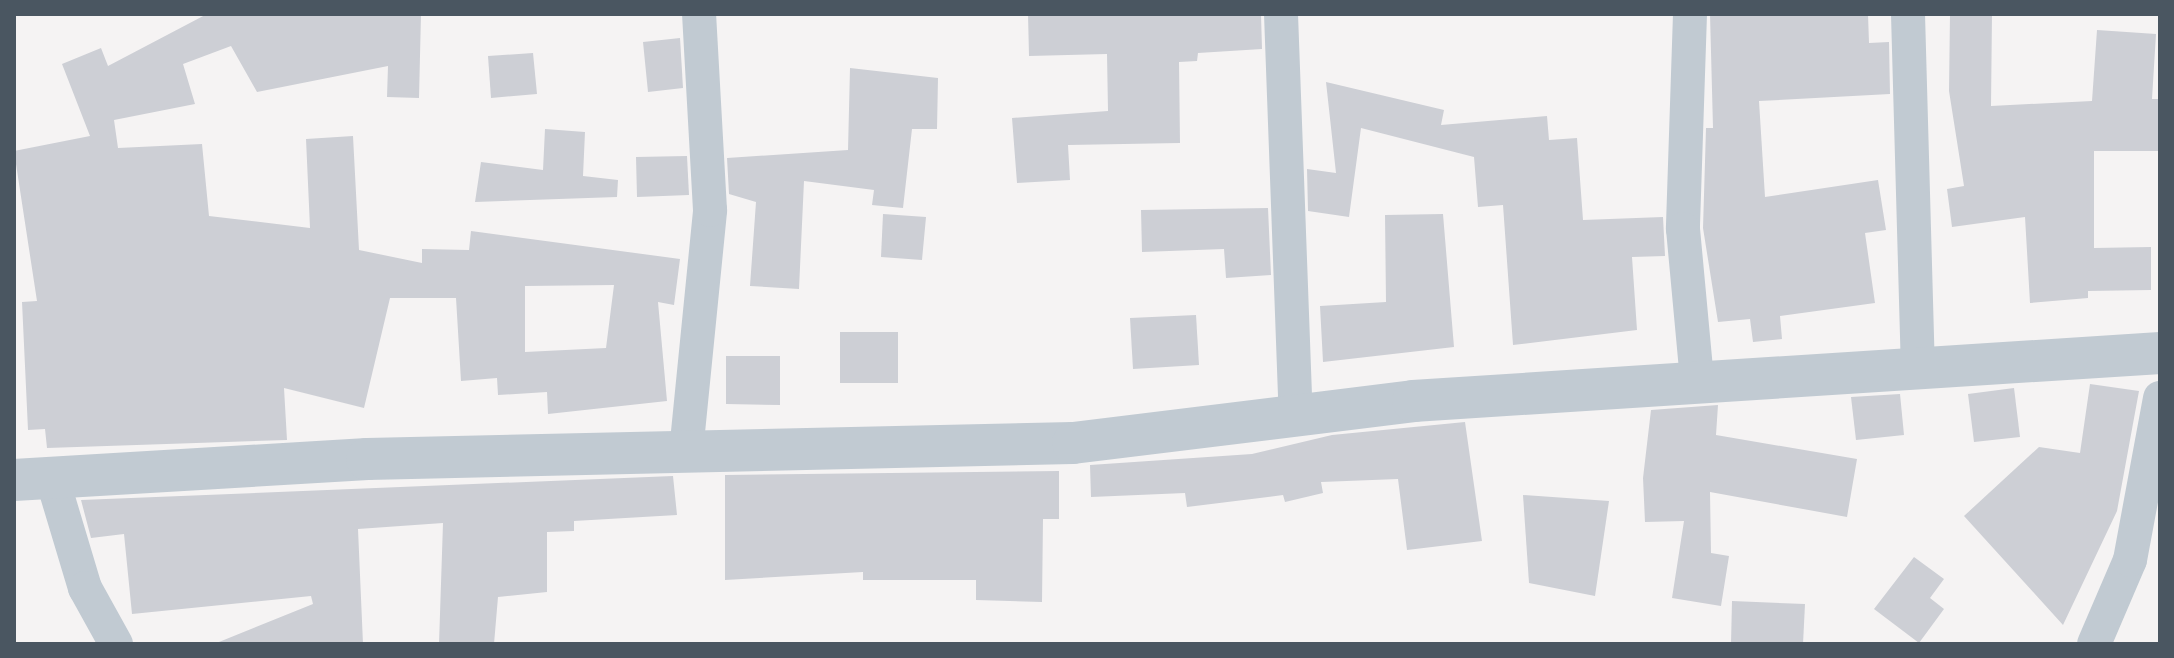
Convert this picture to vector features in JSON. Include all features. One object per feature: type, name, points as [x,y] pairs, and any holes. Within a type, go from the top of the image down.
[{"type":"street","points":[[686,452],[710,210],[699,14]]},
{"type":"street","points":[[1281,14],[1296,416]]},
{"type":"street","points":[[1690,14],[1683,229],[1697,379]]},
{"type":"street","points":[[1908,14],[1918,364]]},
{"type":"street","points":[[116,644],[85,588],[33,479],[367,459],[1073,443],[1296,416],[1697,379],[1918,364],[2160,353]]},
{"type":"street","points":[[2094,644],[2130,560],[2160,398]]},
{"type":"building","points":[[207,14],[421,14],[419,98],[387,97],[388,66],[257,92],[231,46],[183,64],[195,104],[114,120],[118,148],[202,144],[209,216],[310,228],[306,139],[353,136],[359,250],[422,263],[422,249],[469,250],[471,231],[680,259],[674,305],[658,302],[667,401],[548,414],[547,392],[498,395],[497,378],[461,381],[456,298],[390,298],[364,408],[284,388],[287,440],[47,448],[45,429],[28,430],[22,302],[37,301],[14,151],[90,136],[62,64],[101,48],[108,66]],"holes":[[[614,285],[606,348],[525,352],[525,286]]]},
{"type":"building","points":[[1028,14],[1261,14],[1262,49],[1198,53],[1197,61],[1179,62],[1180,143],[1068,145],[1070,180],[1017,183],[1012,118],[1108,111],[1107,54],[1029,56]]},
{"type":"building","points":[[1710,14],[1868,14],[1869,43],[1889,42],[1890,94],[1759,101],[1765,197],[1878,180],[1886,230],[1865,233],[1875,303],[1780,316],[1782,339],[1753,342],[1750,319],[1718,322],[1703,228],[1706,128],[1713,128]]},
{"type":"building","points":[[1950,14],[1992,14],[1991,106],[2092,101],[2097,30],[2156,34],[2152,99],[2160,99],[2160,151],[2094,151],[2094,248],[2151,247],[2151,290],[2088,291],[2088,298],[2030,303],[2025,217],[1952,227],[1947,189],[1964,186],[1949,91]]},
{"type":"building","points":[[680,38],[683,88],[648,92],[643,42]]},
{"type":"building","points":[[533,53],[537,94],[491,98],[488,56]]},
{"type":"building","points":[[850,68],[938,78],[937,129],[912,129],[903,208],[872,205],[874,190],[804,181],[799,289],[750,286],[756,202],[729,194],[727,158],[848,150]]},
{"type":"building","points":[[1326,82],[1444,110],[1441,125],[1547,116],[1549,140],[1577,138],[1583,220],[1663,217],[1665,256],[1632,257],[1637,330],[1513,345],[1503,205],[1478,207],[1474,157],[1361,128],[1349,217],[1308,211],[1307,169],[1336,173]]},
{"type":"building","points":[[545,129],[585,132],[583,176],[618,180],[617,197],[475,202],[481,162],[543,170]]},
{"type":"building","points":[[687,156],[689,195],[637,197],[636,157]]},
{"type":"building","points":[[1268,208],[1271,275],[1226,278],[1224,249],[1142,252],[1141,210]]},
{"type":"building","points":[[883,214],[926,217],[922,260],[881,257]]},
{"type":"building","points":[[1443,214],[1454,347],[1323,362],[1320,306],[1386,302],[1385,215]]},
{"type":"building","points":[[1196,315],[1199,365],[1133,369],[1130,318]]},
{"type":"building","points":[[840,332],[898,332],[898,383],[840,383]]},
{"type":"building","points":[[726,356],[780,356],[780,405],[726,404]]},
{"type":"building","points":[[2090,384],[2139,391],[2117,511],[2063,625],[1964,516],[2039,447],[2080,453]]},
{"type":"building","points":[[2014,388],[2020,437],[1974,442],[1968,394]]},
{"type":"building","points":[[1900,394],[1904,435],[1856,440],[1851,397]]},
{"type":"building","points":[[1718,405],[1716,435],[1857,459],[1847,517],[1710,492],[1711,553],[1729,556],[1721,606],[1672,598],[1684,521],[1645,522],[1643,478],[1651,410]]},
{"type":"building","points":[[1465,422],[1482,541],[1407,550],[1398,479],[1321,482],[1323,493],[1285,502],[1283,495],[1187,507],[1185,493],[1091,497],[1090,465],[1252,454],[1332,435]]},
{"type":"building","points":[[1059,471],[1059,519],[1043,519],[1042,602],[976,600],[976,580],[863,580],[863,572],[725,580],[725,475]]},
{"type":"building","points":[[673,476],[677,515],[574,521],[574,531],[547,532],[547,592],[498,597],[494,644],[439,644],[443,523],[358,529],[363,644],[214,644],[313,604],[311,596],[132,614],[124,534],[91,538],[81,500]]},
{"type":"building","points":[[1523,495],[1609,501],[1595,596],[1529,583]]},
{"type":"building","points":[[1914,557],[1944,579],[1930,598],[1944,609],[1919,643],[1874,609]]},
{"type":"building","points":[[1732,601],[1805,604],[1803,644],[1731,644]]}]
